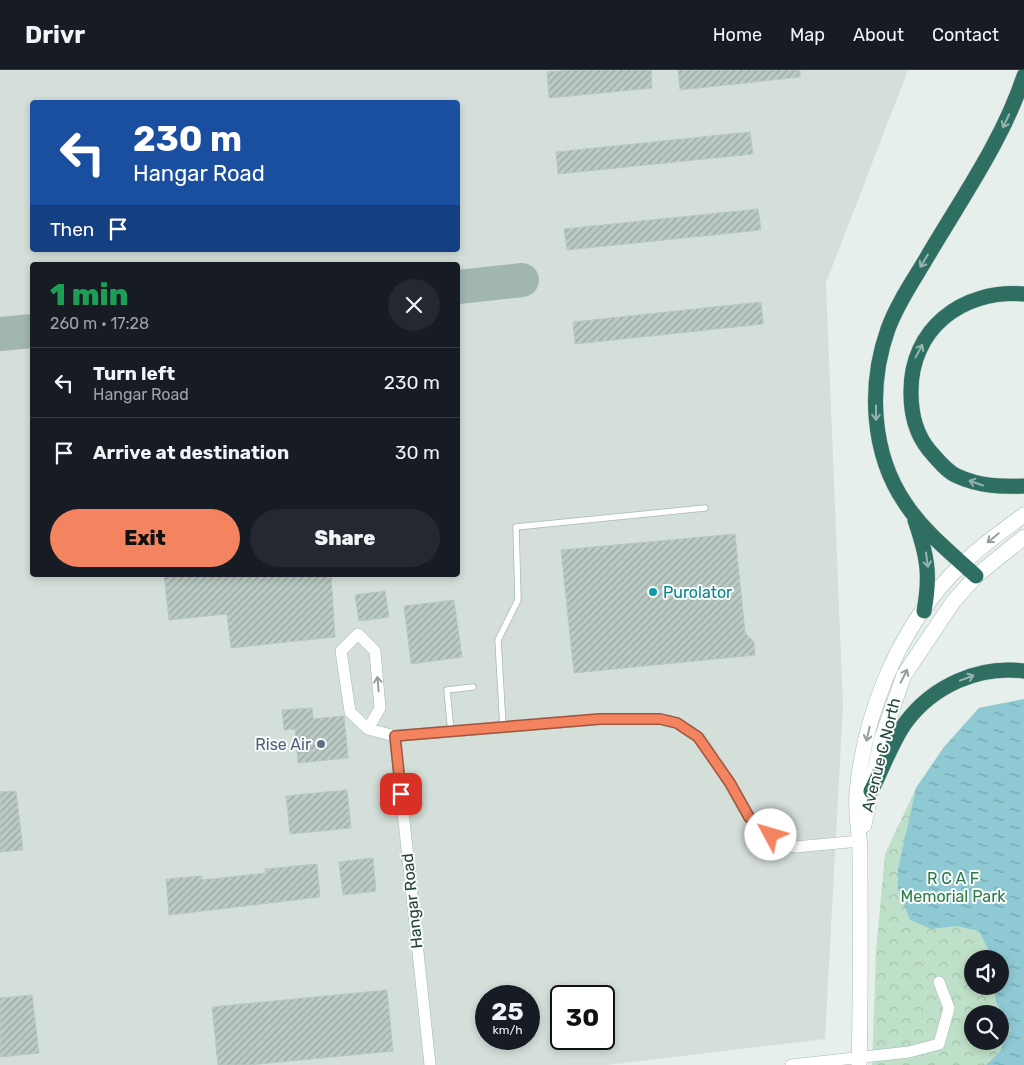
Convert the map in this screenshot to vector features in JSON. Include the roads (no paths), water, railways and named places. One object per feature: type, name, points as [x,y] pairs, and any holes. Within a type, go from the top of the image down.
[{"type":"highway","points":[[924,611],[929,584],[928,564],[912,514],[896,488],[879,441],[876,404],[882,350],[894,314],[980,171],[1006,123],[1024,76]]},
{"type":"highway","points":[[1024,294],[998,294],[974,299],[943,316],[924,341],[914,359],[910,379],[911,399],[917,429],[923,442],[943,465],[955,475],[984,485],[1024,486]]},
{"type":"highway","points":[[912,514],[976,576]]},
{"type":"highway","points":[[871,791],[906,723],[929,698],[950,684],[980,673],[1010,669],[1024,671]]},
{"type":"main road","name":"Avenue C North","points":[[859,1061],[860,841],[857,794],[872,718],[882,686],[898,653],[924,611],[963,564],[995,536],[1024,515]]},
{"type":"main road","name":"Avenue C North","points":[[860,841],[881,741],[893,701],[904,675],[944,615],[976,576],[1024,537]]},
{"type":"street","points":[[368,729],[380,708],[375,651],[358,634],[341,651],[350,712],[368,729],[395,736],[600,719],[660,719],[677,723],[698,737],[730,783],[749,817],[782,843],[795,847],[860,841]]},
{"type":"street","name":"Hangar Road","points":[[395,736],[430,1065]]},
{"type":"street","points":[[791,1065],[859,1061],[909,1052],[939,1044],[949,1008],[940,982]]},
{"type":"lane","points":[[503,728],[498,640],[518,600],[516,527],[705,508]]},
{"type":"lane","points":[[452,732],[447,690],[473,687]]},
{"type":"water","points":[[1024,699],[1024,1065],[986,1065],[1001,1050],[1009,1050],[1009,1034],[1011,1030],[1009,1026],[1009,1005],[998,1005],[995,995],[1009,995],[1009,950],[988,950],[979,931],[957,926],[932,929],[910,920],[898,889],[898,869],[916,788],[944,747],[979,708]]},
{"type":"place","name":"Purolator","points":[[653,592]]},
{"type":"place","name":"Rise Air","points":[[321,744]]},
{"type":"park label","name":"R C A F Memorial Park","points":[[953,887]]}]
